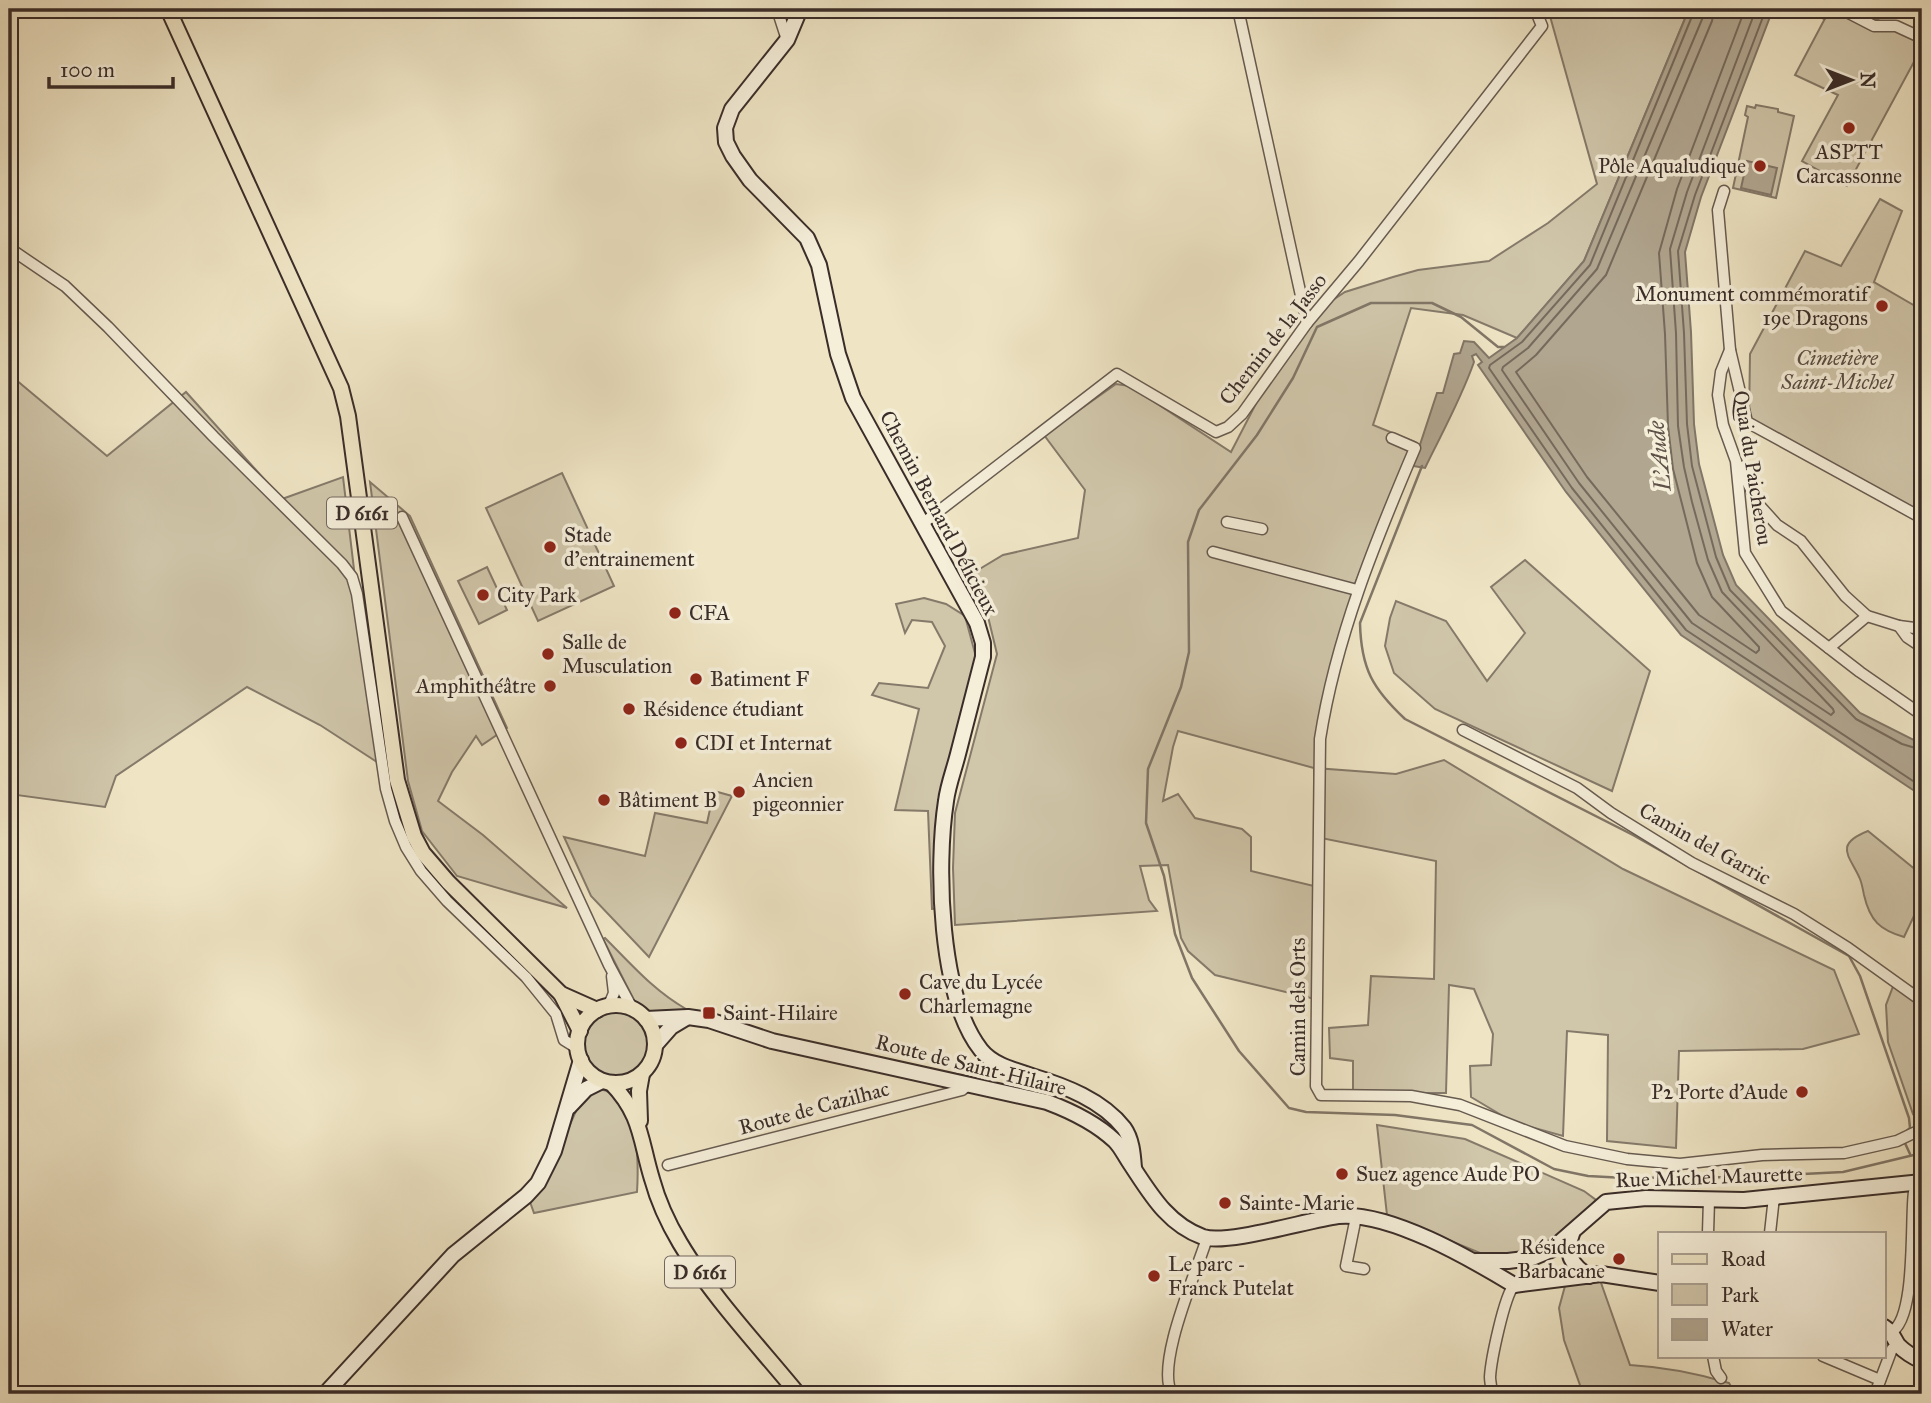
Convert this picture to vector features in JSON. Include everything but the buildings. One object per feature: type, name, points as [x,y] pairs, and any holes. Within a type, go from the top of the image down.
[{"type":"main road","name":"D 6161","points":[[168,9],[341,388],[348,416],[397,780],[414,836],[423,853],[448,882],[561,994],[580,1031]]},
{"type":"main road","name":"D 6161","points":[[561,994],[603,1008]]},
{"type":"main road","points":[[621,1005],[632,1008],[646,1019],[653,1030],[656,1044],[653,1060],[642,1074],[628,1082],[606,1082],[590,1073],[579,1054],[580,1031],[588,1017],[603,1008],[621,1005]]},
{"type":"main road","name":"D 6161","points":[[640,1129],[639,1091],[642,1074]]},
{"type":"main road","name":"D 6161","points":[[606,1082],[626,1098],[640,1129],[652,1180],[665,1215],[680,1243],[701,1274],[798,1394]]},
{"type":"street","points":[[777,9],[787,40]]},
{"type":"street","name":"Chemin Bernard Délicieux","points":[[800,9],[787,40],[732,109],[725,128],[726,142],[750,180],[807,238],[819,265],[838,354],[853,398],[973,614],[983,643],[983,657],[946,800],[942,839],[945,940],[962,1015],[981,1050],[995,1062],[1057,1083],[1106,1111],[1125,1129],[1132,1149],[1133,1168]]},
{"type":"street","points":[[1238,9],[1307,323]]},
{"type":"street","name":"Chemin de la Jasso","points":[[922,524],[1117,374],[1216,432],[1228,427],[1241,414],[1307,323],[1359,261],[1542,26],[1535,9]]},
{"type":"street","points":[[1841,9],[1874,26],[1896,26],[1922,38]]},
{"type":"street","name":"Quai du Paicherou","points":[[1724,191],[1718,210],[1730,350],[1721,372],[1718,395],[1723,425],[1736,461],[1745,553],[1781,611],[1860,672],[1922,715]]},
{"type":"street","points":[[9,248],[65,286],[108,327],[352,577],[386,789],[406,847],[421,871],[447,901],[526,977],[556,1014],[564,1040],[579,1054],[554,1151],[532,1189],[453,1255],[325,1394]]},
{"type":"street","points":[[1730,350],[1747,422],[1922,518]]},
{"type":"street","name":"Camin dels Orts","points":[[1392,438],[1415,447],[1357,590],[1326,702],[1320,738],[1316,1086],[1321,1095],[1411,1096],[1460,1105],[1565,1146],[1640,1160],[1680,1164],[1762,1154],[1844,1153],[1898,1141],[1921,1129]]},
{"type":"street","points":[[1736,461],[1760,506],[1777,525],[1801,541],[1845,596],[1867,616],[1899,626],[1922,629]]},
{"type":"street","points":[[1742,512],[1745,507],[1754,503],[1760,506]]},
{"type":"street","points":[[402,517],[609,965],[632,1008]]},
{"type":"street","points":[[1227,522],[1262,528]]},
{"type":"street","points":[[1213,552],[1357,590]]},
{"type":"street","points":[[1829,648],[1867,616]]},
{"type":"street","points":[[1899,626],[1907,637],[1922,647]]},
{"type":"street","name":"Camin del Garric","points":[[1463,730],[1577,788],[1611,813],[1692,863],[1794,914],[1922,1001]]},
{"type":"street","points":[[603,1008],[614,993],[609,965]]},
{"type":"street","points":[[656,1044],[671,1027],[688,1017]]},
{"type":"street","name":"Route de Saint-Hilaire","points":[[646,1019],[688,1017],[709,1020],[772,1041],[1046,1102],[1077,1114],[1116,1142],[1164,1212],[1183,1228],[1207,1238]]},
{"type":"street","points":[[566,1111],[580,1094],[606,1082]]},
{"type":"street","name":"Route de Cazilhac","points":[[668,1165],[962,1090],[969,1084]]},
{"type":"street","points":[[1891,1335],[1902,1320],[1909,1287],[1917,1235],[1911,1213],[1914,1192],[1922,1183]]},
{"type":"street","name":"Rue Michel Maurette","points":[[1475,1261],[1532,1258],[1551,1250],[1606,1202],[1646,1198],[1709,1200],[1774,1197],[1922,1183]]},
{"type":"street","points":[[1770,1232],[1774,1197]]},
{"type":"street","points":[[1708,1232],[1709,1200]]},
{"type":"street","points":[[1171,1393],[1171,1354],[1176,1330],[1184,1298],[1207,1238],[1243,1235],[1338,1216],[1356,1217],[1381,1222],[1418,1235],[1475,1261],[1514,1285],[1611,1275],[1658,1283]]},
{"type":"street","points":[[1356,1217],[1346,1266],[1364,1269]]},
{"type":"street","points":[[1573,1233],[1569,1243],[1569,1257],[1579,1270],[1589,1276]]},
{"type":"street","points":[[1492,1394],[1490,1377],[1509,1293],[1514,1285],[1516,1271],[1532,1258]]},
{"type":"street","points":[[1493,1262],[1509,1272],[1514,1285]]},
{"type":"street","points":[[1891,1335],[1910,1355],[1922,1361]]},
{"type":"street","points":[[1875,1394],[1892,1349],[1891,1335]]},
{"type":"street","points":[[1713,1358],[1716,1371],[1721,1378]]},
{"type":"street","points":[[1845,1360],[1880,1380]]},
{"type":"green space","points":[[1548,9],[1689,9],[1584,261],[1517,338],[1463,315],[1411,308],[1373,425],[1415,442],[1354,586],[1315,768],[1396,774],[1444,760],[1623,869],[1834,970],[1859,1034],[1803,1049],[1679,1051],[1676,1148],[1607,1141],[1608,1035],[1567,1031],[1563,1136],[1513,1122],[1471,1097],[1470,1066],[1491,1065],[1493,1034],[1474,989],[1449,985],[1446,1093],[1353,1093],[1353,1061],[1330,1058],[1329,1028],[1368,1025],[1371,976],[1434,979],[1436,861],[1316,837],[1314,768],[1178,731],[1163,801],[1178,794],[1195,818],[1242,829],[1251,837],[1251,871],[1314,886],[1315,999],[1215,975],[1188,951],[1181,938],[1168,865],[1140,866],[1149,900],[1157,911],[955,925],[955,813],[997,654],[984,600],[968,576],[1003,555],[1078,538],[1085,490],[1044,435],[1116,384],[1130,386],[1231,452],[1277,363],[1313,313],[1345,292],[1393,277],[1418,270],[1489,261],[1548,223],[1597,184]]},
{"type":"green space","name":"ASPTT Carcassonne","points":[[1830,9],[1855,9],[1922,41],[1922,47],[1847,186],[1802,161],[1838,95],[1795,75]]},
{"type":"green space","name":"Pôle Aqualudique","points":[[1756,105],[1778,109],[1778,112],[1794,116],[1776,198],[1733,188],[1748,117],[1745,115],[1747,106],[1755,108]]},
{"type":"green space","name":"Cimetière Saint-Michel","points":[[1880,199],[1902,211],[1874,282],[1922,310],[1922,515],[1749,420],[1750,354],[1805,251],[1841,266]]},
{"type":"green space","points":[[9,374],[107,456],[186,392],[282,499],[343,477],[377,762],[320,725],[247,687],[116,776],[105,807],[9,794]]},
{"type":"green space","name":"Stade d'entrainement","points":[[562,473],[614,586],[538,621],[486,508]]},
{"type":"green space","points":[[370,482],[410,516],[507,728],[482,745],[476,736],[452,772],[438,801],[483,835],[567,908],[457,876],[422,831],[408,781]]},
{"type":"green space","points":[[1525,560],[1650,671],[1612,791],[1435,709],[1394,673],[1385,646],[1396,601],[1446,621],[1487,681],[1525,633],[1491,587]]},
{"type":"green space","name":"City Park","points":[[487,567],[507,610],[479,624],[458,581]]},
{"type":"green space","points":[[924,598],[946,604],[965,616],[976,657],[946,800],[943,908],[932,909],[928,811],[895,810],[919,709],[872,695],[879,683],[928,688],[945,646],[932,622],[912,620],[905,633],[896,604]]},
{"type":"green space","points":[[714,791],[732,796],[649,957],[591,896],[564,837],[645,856],[655,813],[707,823]]},
{"type":"green space","points":[[1868,831],[1922,875],[1922,899],[1904,937],[1888,931],[1873,918],[1866,904],[1860,879],[1849,858],[1847,847],[1850,841]]},
{"type":"green space","points":[[603,939],[653,985],[686,1009],[674,1014],[661,1014],[636,1004]]},
{"type":"green space","points":[[1894,984],[1922,1008],[1922,1118],[1917,1120],[1888,1042],[1886,1005]]},
{"type":"green space","points":[[615,1011],[628,1014],[639,1021],[646,1032],[649,1045],[646,1058],[639,1069],[628,1076],[615,1079],[602,1076],[591,1069],[584,1058],[581,1045],[584,1032],[591,1021],[602,1014]]},
{"type":"green space","points":[[599,1089],[612,1094],[622,1103],[629,1116],[638,1163],[637,1192],[534,1213],[530,1202],[547,1177],[579,1104],[584,1097]]},
{"type":"green space","points":[[1377,1125],[1465,1139],[1584,1191],[1596,1200],[1572,1224],[1530,1250],[1514,1254],[1480,1253],[1387,1215]]},
{"type":"green space","points":[[1600,1280],[1630,1365],[1717,1379],[1729,1383],[1736,1394],[1567,1394],[1581,1388],[1564,1340],[1559,1308],[1565,1286]]},
{"type":"water","name":"L'Aude","points":[[1689,9],[1773,9],[1701,197],[1685,252],[1694,424],[1699,464],[1723,555],[1736,585],[1860,713],[1922,744],[1922,796],[1681,635],[1566,492],[1478,365],[1482,362],[1476,354],[1472,356],[1474,362],[1463,389],[1425,468],[1413,466],[1437,393],[1443,393],[1454,354],[1460,353],[1464,341],[1474,342],[1489,358],[1517,338],[1584,261]]},
{"type":"water","points":[[1747,161],[1777,168],[1771,195],[1741,188]]},
{"type":"waterway","points":[[1504,347],[1498,347],[1461,317],[1432,303],[1371,303],[1317,327],[1293,378],[1257,435],[1199,510],[1188,542],[1189,652],[1181,687],[1148,769],[1146,823],[1164,876],[1175,934],[1192,978],[1239,1051],[1289,1108],[1306,1112],[1395,1115],[1472,1125],[1554,1169],[1588,1176],[1744,1177],[1843,1172],[1922,1153]]},
{"type":"waterway","points":[[1422,466],[1360,623],[1366,666],[1377,688],[1405,719],[1633,835],[1686,865]]},
{"type":"waterway","points":[[1695,870],[1849,956],[1860,976],[1909,1118],[1910,1128],[1902,1135]]},
{"type":"waterway","points":[[1904,1141],[1910,1154]]},
{"type":"place","name":"ASPTT Carcassonne","points":[[1849,128]]},
{"type":"place","name":"Pôle Aqualudique","points":[[1760,166]]},
{"type":"place","name":"Monument commémoratif 19e Dragons","points":[[1882,306]]},
{"type":"place","name":"Stade d'entrainement","points":[[550,547]]},
{"type":"place","name":"City Park","points":[[483,595]]},
{"type":"place","name":"CFA","points":[[675,613]]},
{"type":"place","name":"Salle de Musculation","points":[[548,654]]},
{"type":"place","name":"Batiment F","points":[[696,679]]},
{"type":"place","name":"Amphithéâtre","points":[[550,686]]},
{"type":"place","name":"Résidence étudiant","points":[[629,709]]},
{"type":"place","name":"CDI et Internat","points":[[681,743]]},
{"type":"place","name":"Ancien pigeonnier","points":[[739,792]]},
{"type":"place","name":"Bâtiment B","points":[[604,800]]},
{"type":"place","name":"Cave du Lycée Charlemagne","points":[[905,994]]},
{"type":"place","name":"Saint-Hilaire","points":[[709,1013]]},
{"type":"place","name":"P2 Porte d'Aude","points":[[1802,1092]]},
{"type":"place","name":"Suez agence Aude PO","points":[[1342,1174]]},
{"type":"place","name":"Sainte-Marie","points":[[1225,1203]]},
{"type":"place","name":"Résidence Barbacane","points":[[1619,1259]]},
{"type":"place","name":"Le parc - Franck Putelat","points":[[1154,1276]]}]
